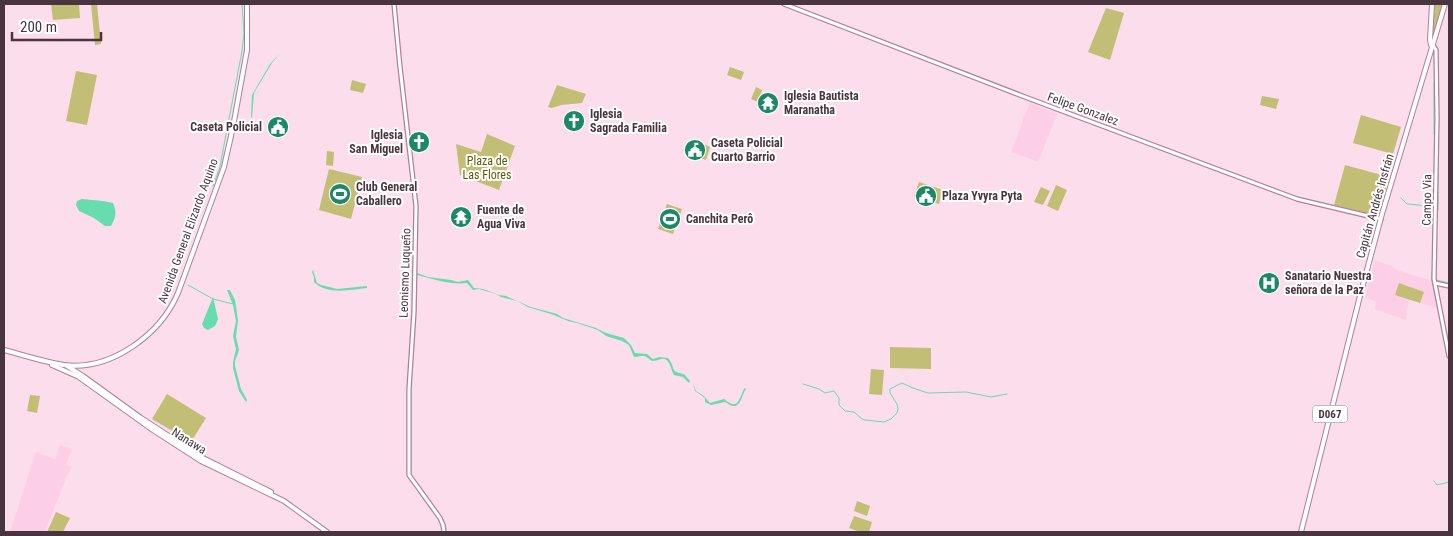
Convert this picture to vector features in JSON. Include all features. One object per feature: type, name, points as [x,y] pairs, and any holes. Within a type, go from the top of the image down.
[{"type":"main road","name":"Avenida General Elizardo Aquino","points":[[4,350],[64,365],[90,365],[122,353],[165,317],[178,294],[224,167],[247,50],[247,4]]},
{"type":"main road","name":"Capitán Andrés Insfrán","points":[[1301,532],[1360,296],[1433,45],[1430,40],[1432,4]]},
{"type":"main road","name":"D067","points":[[1433,45],[1445,4]]},
{"type":"main road","name":"Nanawa","points":[[44,360],[83,378]]},
{"type":"main road","name":"Nanawa","points":[[64,365],[201,461],[284,501],[327,532]]},
{"type":"main road","points":[[83,378],[84,368],[90,365]]},
{"type":"main road","name":"Nanawa","points":[[154,428],[201,457],[285,499],[331,532]]},
{"type":"street","name":"Leonismo Luqueño","points":[[394,4],[416,206],[414,306],[409,398],[409,474],[440,518],[444,532]]},
{"type":"street","name":"Felipe Gonzalez","points":[[784,4],[1297,199],[1381,219]]},
{"type":"street","name":"Campo Via","points":[[1433,45],[1436,50],[1437,119],[1435,283],[1449,356]]},
{"type":"street","points":[[1435,283],[1449,286]]},
{"type":"shaded area","points":[[280,53],[254,93],[252,118],[252,95],[270,64]]},
{"type":"shaded area","points":[[1030,103],[1057,114],[1038,162],[1011,152],[1023,121],[1023,116],[1025,116]]},
{"type":"shaded area","points":[[82,199],[113,203],[115,215],[111,226],[105,226],[79,211],[76,205],[77,201]]},
{"type":"shaded area","points":[[1375,260],[1397,270],[1432,281],[1437,308],[1409,299],[1406,320],[1375,309],[1376,302],[1365,297]]},
{"type":"shaded area","points":[[313,270],[317,283],[321,285],[337,289],[367,286],[367,288],[339,291],[325,289],[314,282]]},
{"type":"shaded area","points":[[417,273],[428,277],[458,282],[468,280],[474,288],[483,289],[506,296],[531,307],[557,314],[563,318],[624,338],[631,345],[635,353],[647,354],[653,359],[659,357],[668,358],[674,370],[684,374],[690,381],[689,383],[683,377],[674,375],[666,360],[652,361],[644,356],[634,357],[629,345],[606,336],[598,330],[528,307],[496,294],[479,289],[473,290],[467,283],[444,282],[417,275]]},
{"type":"shaded area","points":[[227,290],[230,290],[235,300],[238,320],[236,337],[239,350],[235,366],[241,389],[247,400],[246,402],[239,391],[233,368],[236,349],[233,336],[236,321],[233,305]]},
{"type":"shaded area","points":[[213,297],[218,319],[215,326],[208,330],[202,324]]},
{"type":"shaded area","points":[[693,384],[696,391],[704,396],[710,403],[724,399],[731,404],[735,404],[746,389],[740,402],[736,406],[731,406],[725,402],[711,405],[705,402],[705,398],[695,391]]},
{"type":"shaded area","points":[[60,445],[72,449],[66,464],[72,467],[45,532],[10,532],[36,452],[55,459]]},
{"type":"green space","points":[[51,4],[79,4],[80,18],[53,20]]},
{"type":"green space","points":[[91,4],[97,4],[101,44],[95,45]]},
{"type":"green space","points":[[1435,4],[1443,4],[1433,37],[1432,36]]},
{"type":"green space","points":[[1106,8],[1124,13],[1110,60],[1088,52]]},
{"type":"green space","points":[[730,67],[744,72],[741,80],[727,75]]},
{"type":"green space","points":[[76,71],[97,75],[87,125],[66,121]]},
{"type":"green space","points":[[352,80],[366,84],[363,93],[350,90]]},
{"type":"green space","points":[[557,85],[586,94],[582,103],[548,107]]},
{"type":"green space","points":[[756,87],[762,90],[758,102],[751,99]]},
{"type":"green space","points":[[1262,96],[1279,99],[1276,109],[1260,105]]},
{"type":"green space","points":[[1361,115],[1401,127],[1393,154],[1353,143]]},
{"type":"green space","name":"Plaza de Las Flores","points":[[487,134],[515,146],[499,190],[460,175],[456,144],[481,152]]},
{"type":"green space","points":[[692,140],[710,147],[706,160],[686,153]]},
{"type":"green space","points":[[327,151],[334,152],[333,166],[326,165]]},
{"type":"green space","points":[[1345,165],[1389,177],[1378,216],[1334,205]]},
{"type":"green space","name":"Club General Caballero","points":[[329,169],[362,177],[351,219],[319,210]]},
{"type":"green space","points":[[919,182],[943,190],[939,204],[914,196]]},
{"type":"green space","points":[[1056,185],[1067,190],[1058,211],[1047,206]]},
{"type":"green space","points":[[1041,187],[1050,191],[1043,205],[1034,202]]},
{"type":"green space","name":"Canchita Perô","points":[[667,204],[682,209],[673,234],[658,229]]},
{"type":"green space","points":[[1399,283],[1424,292],[1420,303],[1395,295]]},
{"type":"green space","points":[[890,347],[931,348],[931,369],[890,368]]},
{"type":"green space","points":[[871,369],[884,370],[882,395],[869,394]]},
{"type":"green space","points":[[167,394],[206,418],[191,442],[152,419]]},
{"type":"green space","points":[[30,395],[40,396],[37,413],[27,411]]},
{"type":"green space","points":[[857,501],[870,506],[867,516],[854,511]]},
{"type":"green space","points":[[56,512],[70,518],[63,532],[47,532]]},
{"type":"green space","points":[[854,516],[872,522],[869,532],[860,532],[849,528]]},
{"type":"waterway","points":[[213,186],[220,167],[242,51],[244,33],[242,4]]},
{"type":"waterway","points":[[1434,83],[1434,134]]},
{"type":"waterway","points":[[1438,164],[1438,210]]},
{"type":"waterway","points":[[1401,198],[1407,204],[1420,205],[1430,210],[1433,209]]},
{"type":"waterway","points":[[1432,272],[1438,308]]},
{"type":"waterway","points":[[1436,278],[1436,280],[1449,283]]},
{"type":"waterway","points":[[188,285],[213,299],[233,304]]},
{"type":"waterway","points":[[803,384],[825,393],[834,391],[839,398],[839,405],[845,411],[854,412],[865,420],[884,422],[891,419],[898,409],[890,389],[902,383],[928,393],[966,392],[991,397],[1007,394]]},
{"type":"waterway","points":[[1434,481],[1437,485],[1449,482]]},
{"type":"place","name":"Iglesia Bautista Maranatha","points":[[768,103]]},
{"type":"place","name":"Iglesia Sagrada Familia","points":[[574,121]]},
{"type":"place","name":"Caseta Policial","points":[[278,127]]},
{"type":"place","name":"Iglesia San Miguel","points":[[419,142]]},
{"type":"place","name":"Caseta Policial Cuarto Barrio","points":[[695,150]]},
{"type":"place","name":"Club General Caballero","points":[[340,194]]},
{"type":"place","name":"Plaza Yvyra Pyta","points":[[926,196]]},
{"type":"place","name":"Fuente de Agua Viva","points":[[461,217]]},
{"type":"place","name":"Canchita Perô","points":[[670,219]]},
{"type":"place","name":"Sanatario Nuestra señora de la Paz","points":[[1269,283]]}]
